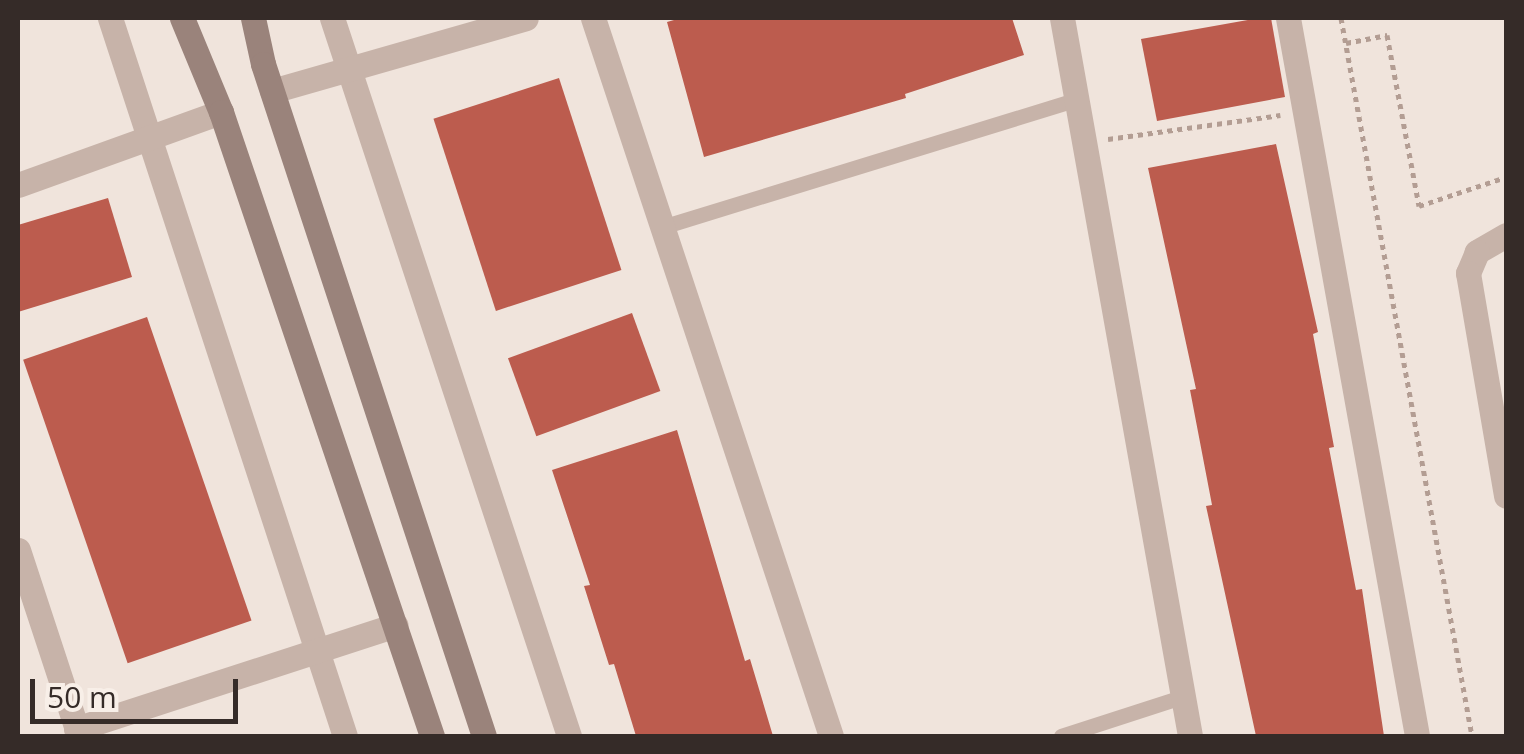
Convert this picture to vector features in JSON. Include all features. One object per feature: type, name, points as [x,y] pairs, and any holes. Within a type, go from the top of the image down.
[{"type":"street","points":[[110,18],[346,736]]},
{"type":"street","points":[[182,18],[222,112],[432,736]]},
{"type":"street","points":[[200,18],[216,68],[222,112]]},
{"type":"street","points":[[238,18],[247,43],[263,64]]},
{"type":"street","points":[[254,18],[263,64],[484,736]]},
{"type":"street","points":[[332,18],[570,736]]},
{"type":"street","points":[[272,91],[526,18]]},
{"type":"street","points":[[593,18],[831,736]]},
{"type":"street","points":[[1062,18],[1190,736]]},
{"type":"street","points":[[1288,18],[1416,736]]},
{"type":"street","points":[[18,185],[222,112]]},
{"type":"street","points":[[1506,235],[1476,252],[1468,273],[1506,496]]},
{"type":"street","points":[[18,550],[78,733],[316,648],[396,624]]},
{"type":"lane","points":[[662,227],[1076,100]]},
{"type":"lane","points":[[1061,736],[1182,697]]},
{"type":"path","points":[[1341,18],[1472,736]]},
{"type":"path","points":[[1346,43],[1388,34],[1420,206],[1506,177]]},
{"type":"path","points":[[1084,143],[1303,112]]},
{"type":"building","points":[[681,18],[1012,18],[1024,55],[905,94],[906,98],[704,157],[667,22]]},
{"type":"building","points":[[1271,18],[1285,97],[1157,121],[1141,39]]},
{"type":"building","points":[[559,78],[621,270],[496,311],[433,119]]},
{"type":"building","points":[[1276,144],[1318,332],[1313,334],[1334,447],[1329,448],[1356,590],[1362,589],[1384,736],[1256,736],[1206,506],[1212,505],[1190,390],[1196,389],[1148,168]]},
{"type":"building","points":[[108,198],[132,277],[18,312],[18,225]]},
{"type":"building","points":[[632,313],[660,391],[536,436],[508,358]]},
{"type":"building","points":[[147,317],[252,621],[128,663],[23,360]]},
{"type":"building","points":[[677,430],[745,661],[750,659],[773,736],[636,736],[584,586],[590,585],[552,470]]}]
